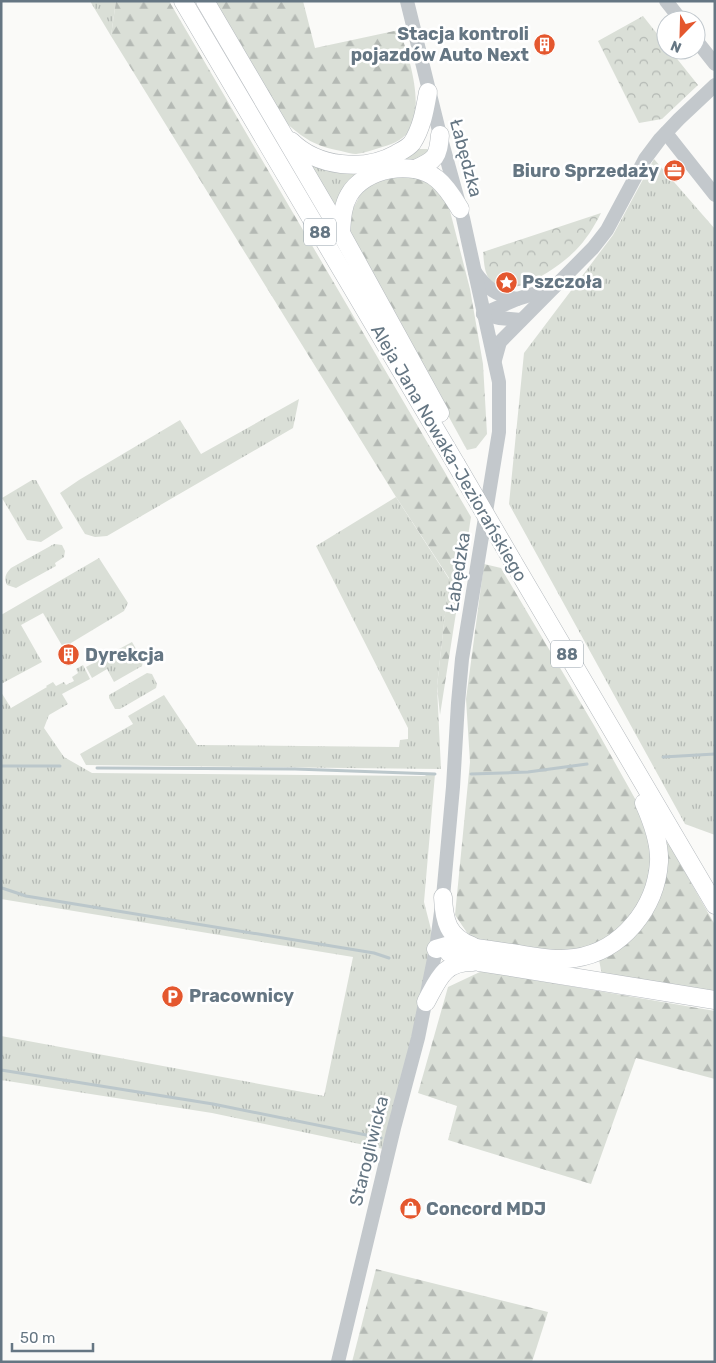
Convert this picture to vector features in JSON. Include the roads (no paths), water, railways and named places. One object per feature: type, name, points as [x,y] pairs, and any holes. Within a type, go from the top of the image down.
[{"type":"main road","name":"Aleja Jana Nowaka-Jeziorańskiego","points":[[183,1],[715,905]]},
{"type":"main road","points":[[205,1],[341,233],[457,444],[456,464]]},
{"type":"main road","points":[[410,145],[420,128],[428,92]]},
{"type":"main road","points":[[283,134],[299,150],[320,160],[332,163],[355,164],[373,162],[388,158],[410,145],[426,143],[441,148],[428,164],[415,169],[396,169],[378,173],[363,179],[349,194],[343,209],[341,233]]},
{"type":"main road","points":[[415,169],[437,179],[460,209]]},
{"type":"main road","points":[[426,1002],[442,974],[450,967],[479,955],[556,959],[575,958],[594,953],[609,946],[623,937],[636,922],[651,896],[659,861],[658,846],[653,825],[623,749]]},
{"type":"main road","points":[[443,897],[444,915],[449,927],[456,937],[479,955]]},
{"type":"main road","points":[[436,949],[479,955],[715,1000]]},
{"type":"street","name":"Łabędzka","points":[[408,1],[441,148],[460,209],[499,382],[499,432],[462,659],[443,897],[436,949]]},
{"type":"street","points":[[706,53],[715,64]]},
{"type":"street","points":[[494,361],[500,342],[593,248],[602,236],[645,159],[666,133],[715,85]]},
{"type":"street","points":[[666,133],[715,195]]},
{"type":"street","points":[[473,269],[483,283],[502,296],[517,299]]},
{"type":"street","points":[[483,314],[517,299],[555,287]]},
{"type":"street","points":[[483,314],[520,320]]},
{"type":"street","name":"Starogliwicka","points":[[338,1362],[360,1264],[426,1002],[436,949]]},
{"type":"waterway","points":[[663,757],[715,754]]},
{"type":"waterway","points":[[471,774],[528,772],[587,764]]},
{"type":"waterway","points":[[1,766],[60,766]]},
{"type":"waterway","points":[[97,768],[295,769],[435,774]]},
{"type":"waterway","points":[[2,888],[26,896],[374,953],[389,958]]},
{"type":"waterway","points":[[1,1070],[213,1104],[381,1138]]},
{"type":"place","name":"Stacja kontroli pojazdów Auto Next","points":[[545,44]]},
{"type":"place","name":"Biuro Sprzedaży","points":[[675,171]]},
{"type":"place","name":"Pszczoła","points":[[506,282]]},
{"type":"place","name":"Dyrekcja","points":[[69,655]]},
{"type":"place","name":"Pracownicy","points":[[173,996]]},
{"type":"place","name":"Concord MDJ","points":[[410,1209]]}]
